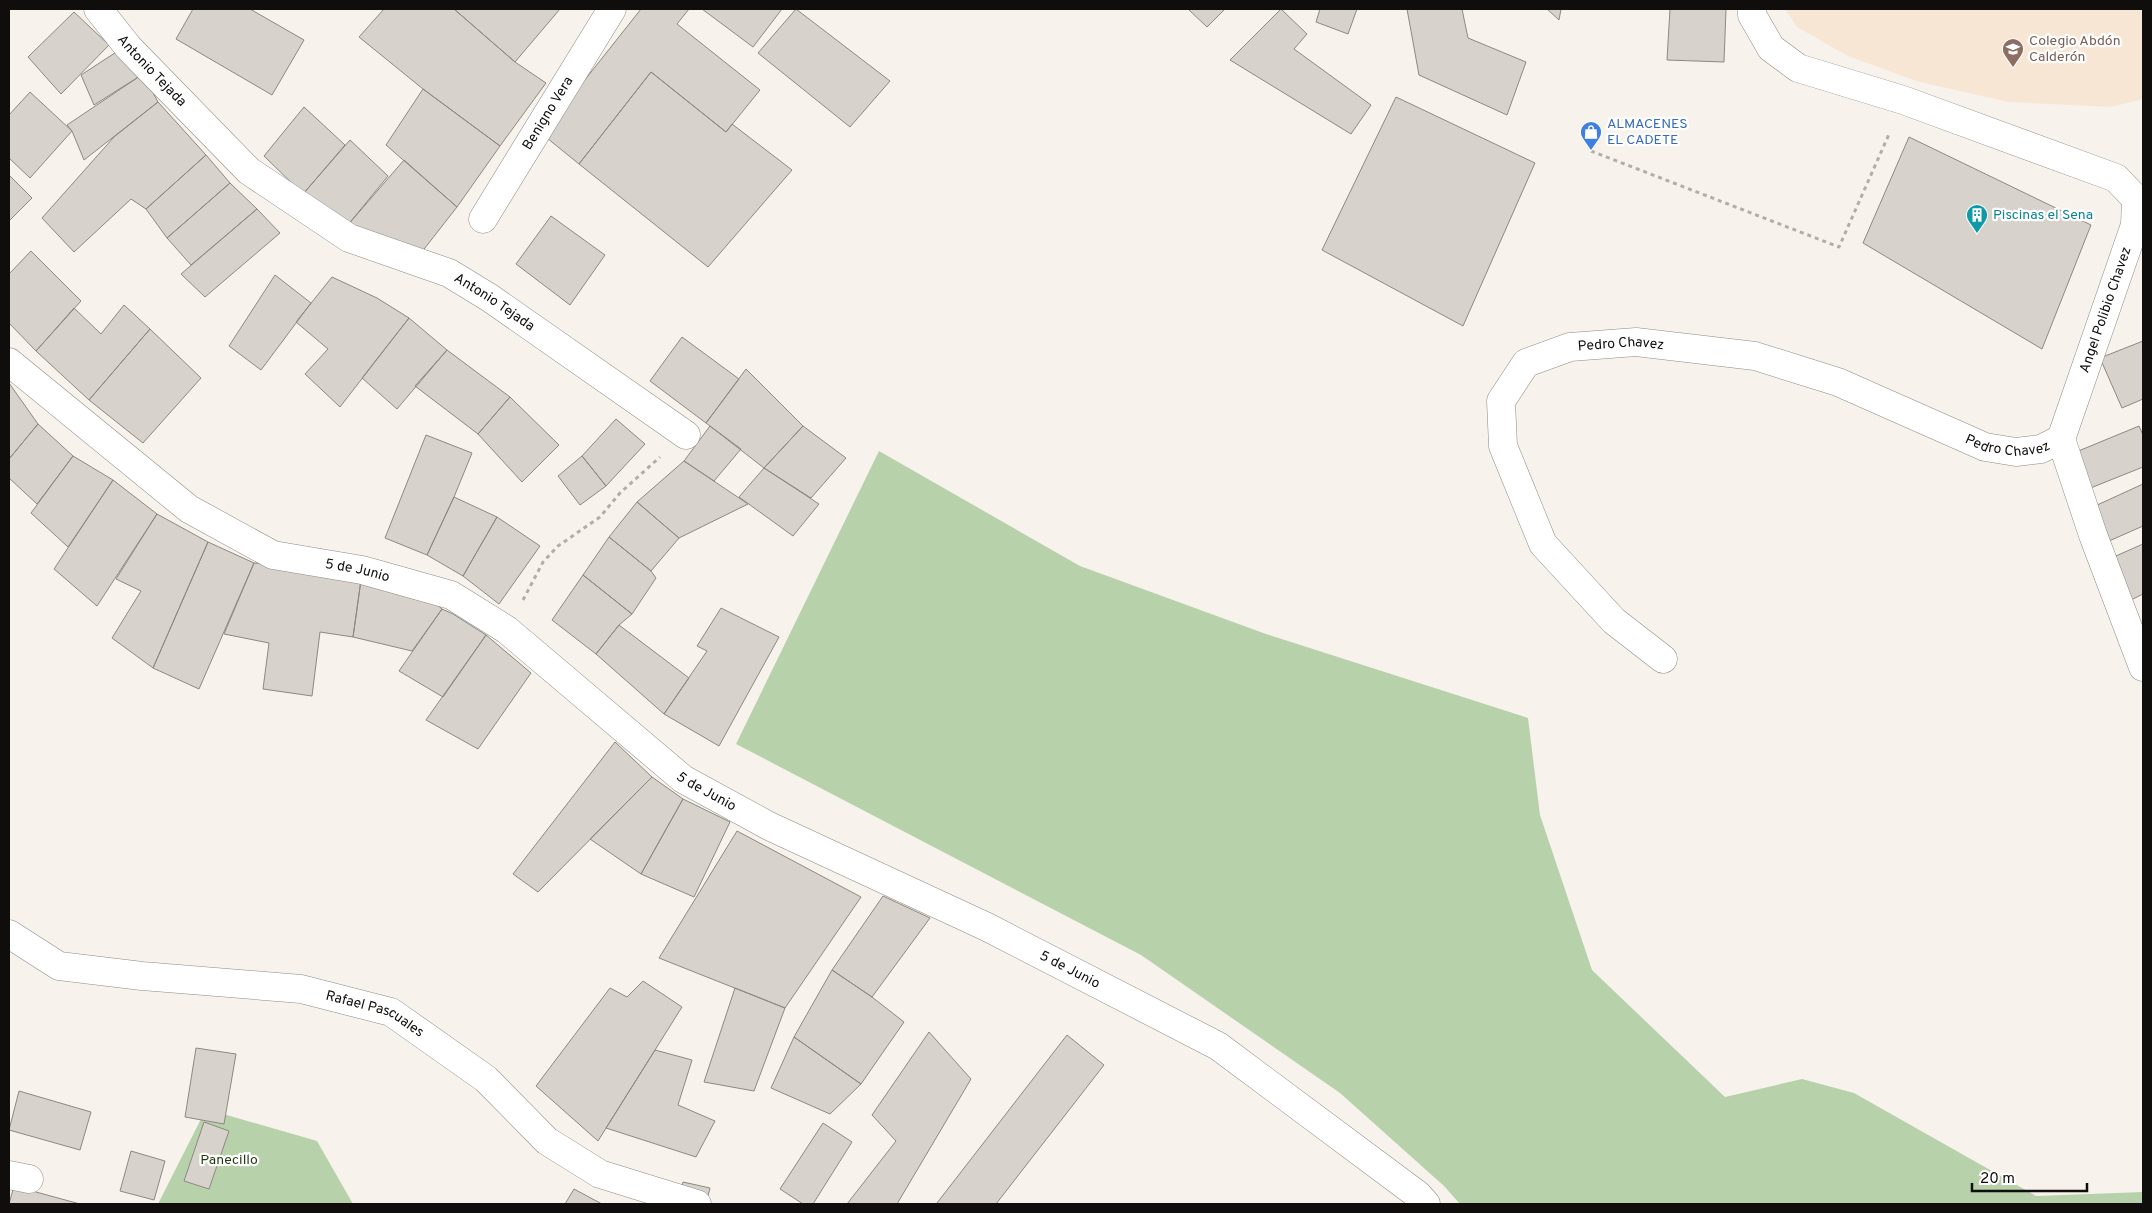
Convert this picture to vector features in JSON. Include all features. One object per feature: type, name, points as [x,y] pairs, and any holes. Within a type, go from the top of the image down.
[{"type":"street","name":"Antonio Tejada","points":[[98,9],[129,48],[249,171],[349,238],[449,273],[490,298],[686,435]]},
{"type":"street","name":"Benigno Vera","points":[[483,219],[612,9]]},
{"type":"street","name":"Angel Polibio Chavez","points":[[1752,9],[1752,14],[1771,48],[1798,68],[1903,100],[2116,178],[2136,200],[2135,225],[2061,439]]},
{"type":"street","name":"Pedro Chavez","points":[[1663,659],[1614,621],[1544,544],[1503,446],[1501,401],[1526,363],[1570,347],[1636,342],[1755,356],[1838,382],[1985,447],[2016,452],[2041,449],[2061,439]]},
{"type":"street","name":"5 de Junio","points":[[9,362],[189,509],[273,555],[362,570],[451,595],[507,630],[683,779],[769,826],[987,927],[1218,1046],[1418,1195],[1426,1204]]},
{"type":"street","points":[[2061,439],[2093,535],[2143,667]]},
{"type":"street","name":"Rafael Pascuales","points":[[9,934],[59,966],[142,976],[301,989],[391,1012],[486,1080],[547,1141],[600,1174],[697,1204]]},
{"type":"path","points":[[1592,151],[1839,247],[1890,131]]},
{"type":"path","points":[[507,630],[543,562],[558,546],[600,517],[620,493],[686,435]]},
{"type":"shaded area","name":"Colegio Abdón Calderón","points":[[1785,9],[2143,9],[2143,99],[2111,107],[2008,102],[1916,81],[1848,56],[1797,27]]},
{"type":"green space","points":[[879,451],[1080,566],[1266,634],[1528,718],[1540,815],[1592,970],[1725,1097],[1802,1079],[1854,1093],[2036,1196],[2143,1192],[2143,1204],[1460,1204],[1444,1186],[1340,1093],[1141,955],[736,744]]},
{"type":"green space","name":"Panecillo","points":[[206,1109],[317,1141],[353,1204],[158,1204]]},
{"type":"building","points":[[193,9],[250,9],[304,40],[272,95],[176,39]]},
{"type":"building","points":[[384,9],[454,9],[515,62],[546,83],[500,146],[423,89],[359,37]]},
{"type":"building","points":[[454,9],[560,9],[515,62]]},
{"type":"building","points":[[641,9],[689,9],[677,24],[760,90],[726,132],[651,72],[579,164],[542,134]]},
{"type":"building","points":[[702,9],[782,9],[753,47]]},
{"type":"building","points":[[796,9],[890,81],[850,127],[758,53]]},
{"type":"building","points":[[1188,9],[1225,9],[1207,27]]},
{"type":"building","points":[[1281,9],[1307,34],[1294,49],[1371,105],[1351,134],[1230,60]]},
{"type":"building","points":[[1320,9],[1357,9],[1348,34],[1316,22]]},
{"type":"building","points":[[1407,9],[1462,9],[1468,38],[1526,62],[1507,115],[1419,75]]},
{"type":"building","points":[[1547,9],[1561,9],[1559,20]]},
{"type":"building","points":[[1670,9],[1726,9],[1724,62],[1667,60]]},
{"type":"building","points":[[74,12],[109,45],[61,94],[28,57]]},
{"type":"building","points":[[124,47],[143,74],[94,105],[81,75]]},
{"type":"building","points":[[651,72],[726,132],[732,124],[792,170],[708,267],[579,164]]},
{"type":"building","points":[[143,74],[158,102],[84,160],[72,131],[67,125]]},
{"type":"building","points":[[423,89],[500,146],[457,207],[386,145]]},
{"type":"building","points":[[30,92],[72,131],[30,178],[9,158],[9,115]]},
{"type":"building","points":[[1396,97],[1535,163],[1463,326],[1322,250]]},
{"type":"building","points":[[158,102],[206,155],[146,209],[131,199],[74,252],[42,218],[114,137]]},
{"type":"building","points":[[304,107],[345,145],[303,194],[264,156]]},
{"type":"building","name":"Piscinas el Sena","points":[[1909,137],[2091,225],[2042,349],[1863,243]]},
{"type":"building","points":[[350,140],[388,176],[347,226],[303,194]]},
{"type":"building","points":[[206,155],[230,183],[167,238],[146,209]]},
{"type":"building","points":[[404,160],[457,207],[421,253],[347,226]]},
{"type":"building","points":[[9,175],[32,198],[9,221]]},
{"type":"building","points":[[230,183],[257,209],[191,265],[167,238]]},
{"type":"building","points":[[257,209],[280,233],[205,297],[181,274]]},
{"type":"building","points":[[551,216],[605,255],[570,305],[516,264]]},
{"type":"building","points":[[31,251],[81,301],[36,351],[9,323],[9,274]]},
{"type":"building","points":[[275,275],[311,303],[261,370],[229,346]]},
{"type":"building","points":[[332,277],[377,298],[409,318],[340,407],[305,374],[328,349],[296,322]]},
{"type":"building","points":[[124,305],[150,329],[89,400],[36,351],[74,308],[101,334]]},
{"type":"building","points":[[409,318],[447,350],[397,409],[362,378]]},
{"type":"building","points":[[150,329],[201,378],[143,443],[89,400]]},
{"type":"building","points":[[682,337],[739,379],[706,423],[650,381]]},
{"type":"building","points":[[2143,341],[2143,399],[2122,408],[2100,358]]},
{"type":"building","points":[[447,350],[510,397],[478,434],[415,386]]},
{"type":"building","points":[[746,369],[803,426],[764,468],[706,423]]},
{"type":"building","points":[[9,383],[38,424],[9,459]]},
{"type":"building","points":[[510,397],[559,445],[522,482],[478,434]]},
{"type":"building","points":[[616,419],[645,444],[606,486],[582,456]]},
{"type":"building","points":[[38,424],[73,456],[37,504],[9,478],[9,459]]},
{"type":"building","points":[[710,426],[741,449],[714,481],[684,461]]},
{"type":"building","points":[[803,426],[846,458],[811,498],[764,468]]},
{"type":"building","points":[[2139,426],[2143,435],[2143,467],[2088,489],[2076,452]]},
{"type":"building","points":[[426,435],[472,453],[427,555],[385,538]]},
{"type":"building","points":[[73,456],[113,480],[68,547],[31,513]]},
{"type":"building","points":[[582,456],[606,486],[580,505],[558,476]]},
{"type":"building","points":[[684,461],[748,504],[679,538],[637,502]]},
{"type":"building","points":[[764,468],[819,504],[793,536],[739,497]]},
{"type":"building","points":[[113,480],[157,514],[97,606],[54,569]]},
{"type":"building","points":[[2143,484],[2143,526],[2109,541],[2095,506]]},
{"type":"building","points":[[454,497],[497,517],[463,576],[427,555]]},
{"type":"building","points":[[637,502],[679,538],[651,571],[609,537]]},
{"type":"building","points":[[157,514],[208,542],[153,668],[112,638],[141,591],[116,579]]},
{"type":"building","points":[[497,517],[540,546],[499,604],[463,576]]},
{"type":"building","points":[[609,537],[651,571],[656,578],[632,614],[583,575]]},
{"type":"building","points":[[208,542],[254,563],[199,689],[153,668]]},
{"type":"building","points":[[2143,544],[2143,594],[2129,601],[2109,559]]},
{"type":"building","points":[[254,563],[362,573],[353,637],[320,632],[312,696],[263,689],[269,643],[224,634]]},
{"type":"building","points":[[362,573],[406,577],[442,609],[412,651],[353,637]]},
{"type":"building","points":[[583,575],[632,614],[619,625],[596,654],[552,620]]},
{"type":"building","points":[[721,608],[779,637],[719,746],[664,714],[707,651],[697,646]]},
{"type":"building","points":[[442,609],[486,635],[443,697],[399,671]]},
{"type":"building","points":[[619,625],[689,678],[664,714],[596,654]]},
{"type":"building","points":[[486,635],[531,673],[478,749],[426,720]]},
{"type":"building","points":[[615,742],[652,777],[538,892],[513,874]]},
{"type":"building","points":[[652,777],[683,799],[641,874],[590,839]]},
{"type":"building","points":[[683,799],[730,822],[694,897],[641,874]]},
{"type":"building","points":[[737,831],[861,897],[785,1008],[659,958]]},
{"type":"building","points":[[883,896],[930,918],[872,997],[832,970]]},
{"type":"building","points":[[832,970],[872,997],[904,1022],[861,1084],[794,1037]]},
{"type":"building","points":[[643,981],[682,1007],[598,1141],[536,1086],[610,988],[627,997]]},
{"type":"building","points":[[735,988],[785,1008],[754,1091],[704,1082]]},
{"type":"building","points":[[929,1032],[971,1079],[897,1204],[847,1204],[896,1141],[872,1115]]},
{"type":"building","points":[[1067,1035],[1104,1065],[996,1204],[937,1203]]},
{"type":"building","points":[[794,1037],[861,1084],[830,1114],[771,1088]]},
{"type":"building","points":[[196,1048],[236,1054],[224,1124],[185,1117]]},
{"type":"building","points":[[655,1050],[692,1060],[678,1105],[715,1121],[696,1157],[606,1128]]},
{"type":"building","points":[[19,1091],[91,1112],[80,1150],[9,1130]]},
{"type":"building","points":[[204,1122],[229,1131],[209,1189],[184,1181]]},
{"type":"building","points":[[823,1123],[852,1142],[813,1204],[803,1204],[780,1189]]},
{"type":"building","points":[[131,1151],[165,1161],[154,1200],[120,1191]]},
{"type":"building","points":[[683,1182],[710,1188],[706,1204],[678,1204]]},
{"type":"building","points":[[14,1186],[80,1204],[9,1204]]},
{"type":"building","points":[[574,1189],[602,1204],[565,1204]]},
{"type":"place","name":"Colegio Abdón Calderón","points":[[2013,68]]},
{"type":"place","name":"ALMACENES EL CADETE","points":[[1591,151]]},
{"type":"place","name":"Piscinas el Sena","points":[[1977,234]]}]
